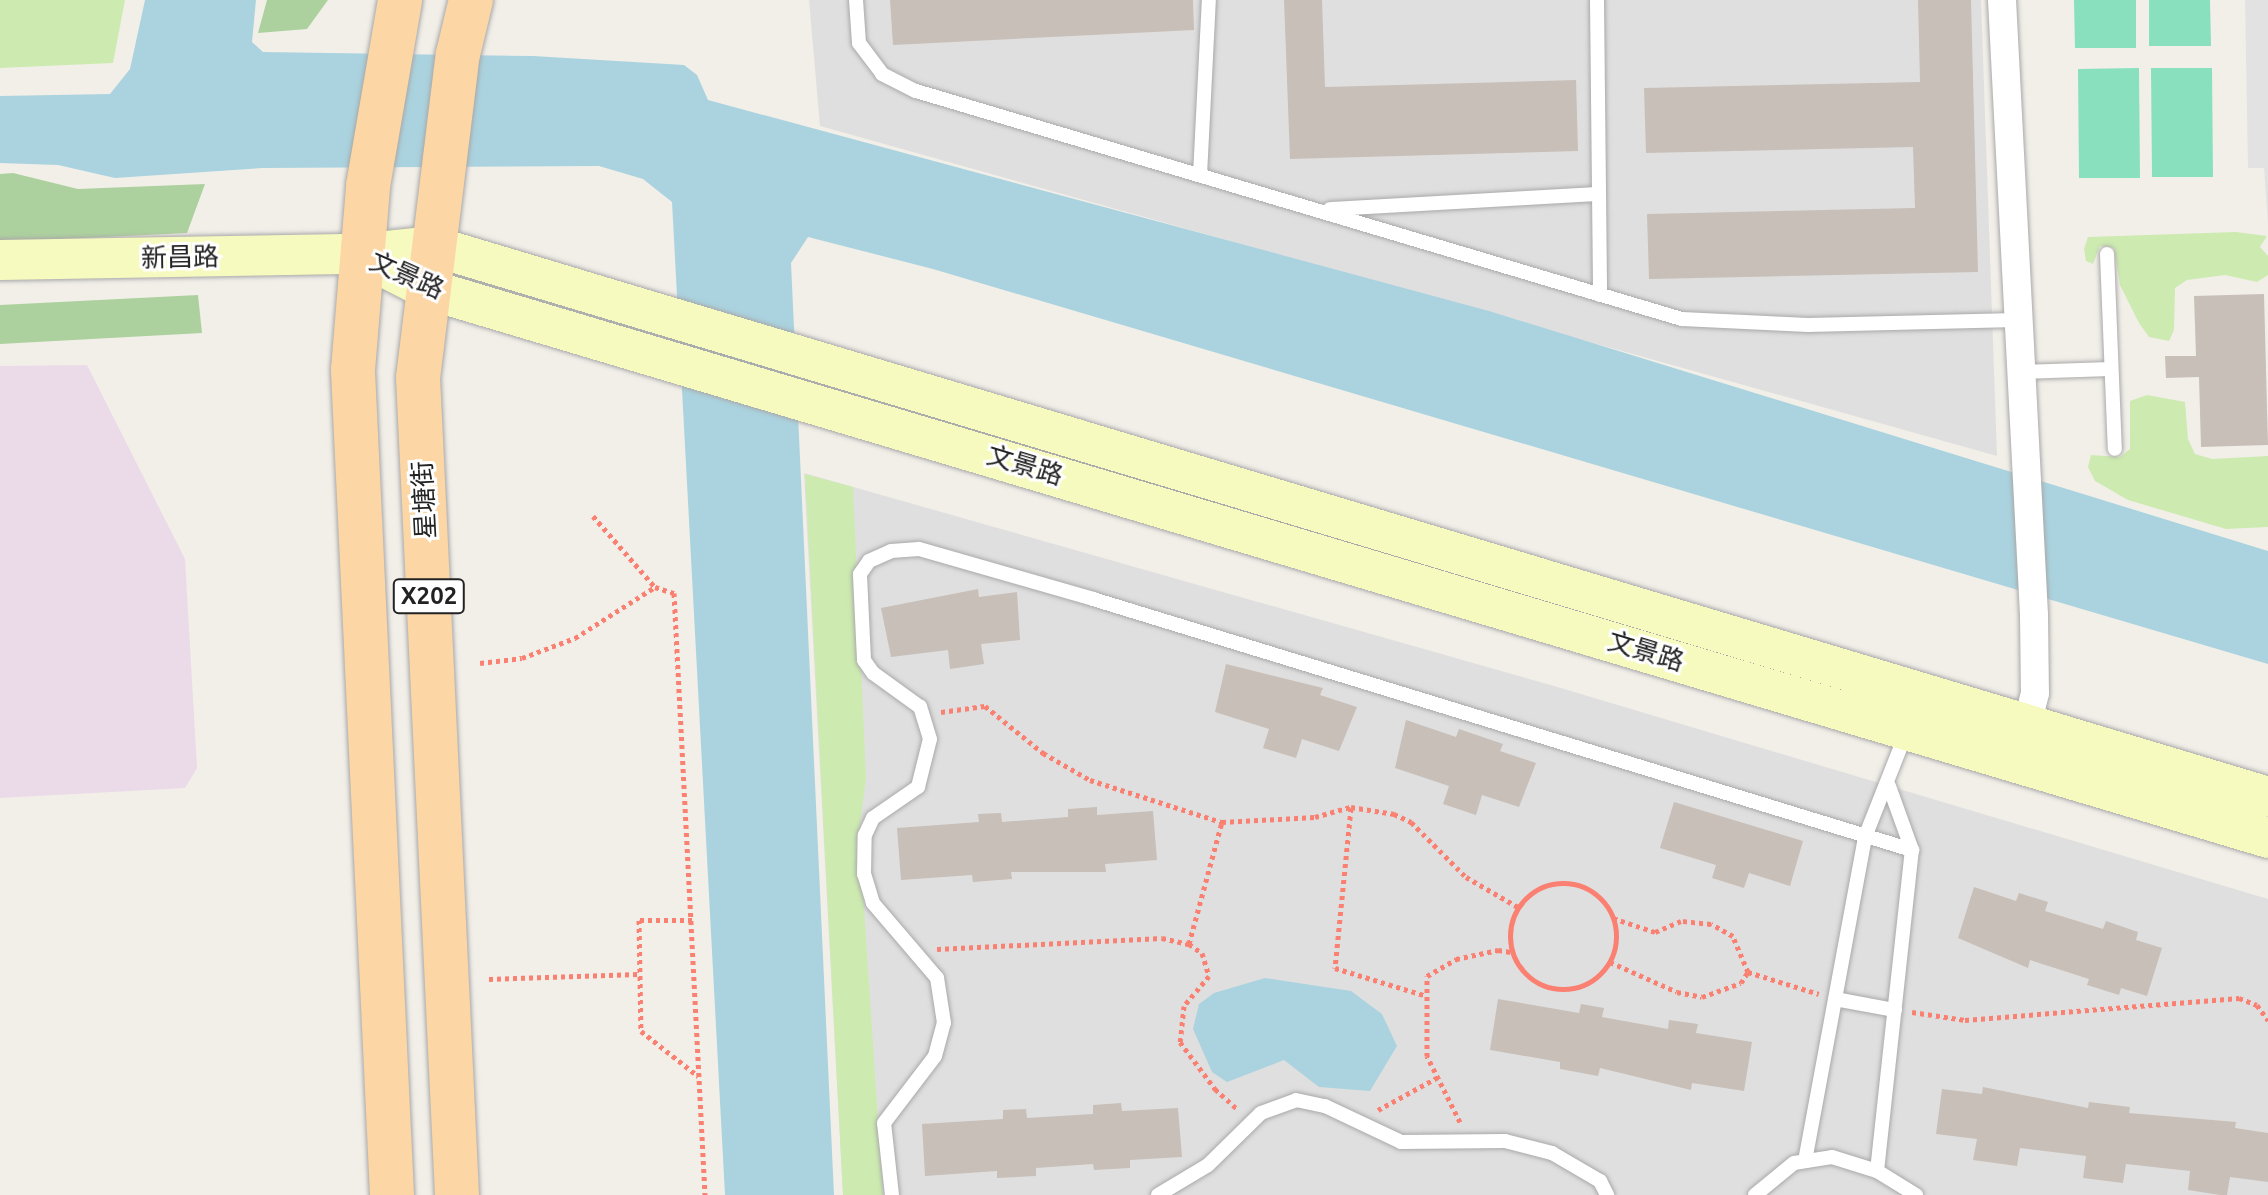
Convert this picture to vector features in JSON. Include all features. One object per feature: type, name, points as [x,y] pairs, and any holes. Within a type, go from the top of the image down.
[{"type":"main road","name":"X202","points":[[392,1195],[353,370],[359,254],[400,0]]},
{"type":"main road","name":"星塘街","points":[[457,1195],[418,378],[458,54],[471,0]]},
{"type":"main road","name":"文景路","points":[[359,254],[433,246],[2028,722],[2268,797]]},
{"type":"main road","name":"文景路","points":[[359,254],[427,289],[823,404],[2268,838]]},
{"type":"main road","name":"新昌路","points":[[0,260],[359,254]]},
{"type":"street","points":[[2002,0],[2025,490],[2034,615],[2035,693],[2028,722]]},
{"type":"lane","points":[[856,0],[859,43],[882,74],[916,91],[1682,319],[1724,322],[2017,320]]},
{"type":"lane","points":[[1200,175],[1209,0]]},
{"type":"lane","points":[[1597,0],[1600,295]]},
{"type":"lane","points":[[1318,210],[1599,194]]},
{"type":"lane","points":[[2107,254],[2115,449]]},
{"type":"lane","points":[[2020,372],[2111,369]]},
{"type":"lane","points":[[892,1195],[884,1123],[935,1056],[944,1023],[937,978],[873,903],[864,874],[865,835],[873,818],[918,787],[930,739],[922,714],[864,660],[860,574],[869,561],[891,551],[919,549],[1093,599],[1912,850]]},
{"type":"lane","points":[[1805,1161],[1865,837],[1889,786],[1907,730]]},
{"type":"lane","points":[[1877,1171],[1912,850],[1889,786]]},
{"type":"lane","points":[[1835,999],[1895,1010]]},
{"type":"lane","points":[[1158,1195],[1197,1174],[1250,1121],[1296,1100],[1365,1125],[1401,1142],[1505,1141],[1552,1153],[1600,1181],[1607,1195]]},
{"type":"lane","points":[[1755,1195],[1794,1163],[1832,1157],[1877,1171],[1916,1195]]},
{"type":"path","points":[[593,516],[655,587],[674,593],[705,1195]]},
{"type":"path","points":[[480,663],[522,658],[575,638],[655,587]]},
{"type":"path","points":[[922,714],[985,706],[1043,753],[1090,780],[1222,822],[1315,817],[1351,807],[1411,822],[1466,877],[1518,907]]},
{"type":"path","points":[[1351,807],[1335,968],[1424,995]]},
{"type":"path","points":[[1189,944],[1222,822]]},
{"type":"path","points":[[1570,883],[1601,898],[1613,918],[1616,945],[1610,962],[1585,985],[1550,988],[1527,974],[1511,952],[1509,935],[1518,907],[1535,890],[1570,883]]},
{"type":"path","points":[[1613,918],[1655,932],[1681,921],[1711,924],[1733,936],[1748,972]]},
{"type":"path","points":[[692,920],[639,920],[641,1031],[699,1076]]},
{"type":"path","points":[[912,950],[1162,938],[1189,944],[1202,953],[1209,976],[1184,1006],[1180,1042],[1215,1089],[1250,1121]]},
{"type":"path","points":[[1467,1142],[1440,1076],[1427,1056],[1423,1037],[1427,976],[1444,963],[1498,950],[1511,952]]},
{"type":"path","points":[[1610,962],[1677,992],[1702,997],[1741,983],[1748,972]]},
{"type":"path","points":[[1748,972],[1835,999]]},
{"type":"path","points":[[489,979],[639,974]]},
{"type":"path","points":[[1895,1010],[1965,1020],[2239,998],[2257,1005],[2268,1020]]},
{"type":"path","points":[[1365,1125],[1401,1093],[1440,1076]]},
{"type":"shaded area","points":[[809,0],[1981,0],[1997,456],[820,126]]},
{"type":"shaded area","points":[[2245,0],[2268,0],[2268,224],[2264,168],[2248,168]]},
{"type":"shaded area","points":[[87,365],[185,559],[197,768],[185,788],[0,798],[0,366]]},
{"type":"shaded area","points":[[804,473],[1554,686],[2268,899],[2268,1195],[843,1195]]},
{"type":"green space","points":[[0,0],[125,0],[113,63],[0,68]]},
{"type":"green space","points":[[267,0],[328,0],[307,29],[258,33]]},
{"type":"green space","points":[[2074,0],[2136,0],[2136,48],[2075,48]]},
{"type":"green space","points":[[2149,0],[2210,0],[2211,46],[2149,46]]},
{"type":"green space","points":[[2139,68],[2140,178],[2079,178],[2078,69]]},
{"type":"green space","points":[[2151,68],[2212,68],[2213,177],[2152,177]]},
{"type":"green space","points":[[13,173],[78,189],[205,184],[187,233],[0,242],[0,174]]},
{"type":"green space","points":[[2236,232],[2267,236],[2260,247],[2268,256],[2268,275],[2257,282],[2225,275],[2187,280],[2175,288],[2174,330],[2169,341],[2149,337],[2139,323],[2120,285],[2114,248],[2100,246],[2093,264],[2086,261],[2084,249],[2088,237]]},
{"type":"green space","points":[[198,295],[202,333],[0,344],[0,305]]},
{"type":"green space","points":[[2147,395],[2185,402],[2188,439],[2195,454],[2212,459],[2268,456],[2268,527],[2226,529],[2128,500],[2095,481],[2088,467],[2091,455],[2120,457],[2130,449],[2130,401]]},
{"type":"green space","points":[[805,474],[853,487],[866,778],[859,832],[883,1195],[843,1195]]},
{"type":"water","points":[[145,0],[256,0],[252,42],[263,52],[533,56],[684,65],[697,75],[708,100],[1489,311],[2268,551],[2268,664],[933,269],[808,237],[791,263],[834,1195],[725,1195],[672,202],[643,179],[599,166],[263,168],[115,178],[58,165],[0,163],[0,96],[110,94],[130,69]]},
{"type":"water","points":[[1265,978],[1351,991],[1382,1014],[1397,1046],[1370,1091],[1319,1087],[1284,1060],[1227,1082],[1212,1072],[1193,1029],[1199,1004],[1214,993]]},
{"type":"building","points":[[890,0],[1193,0],[1194,30],[893,45]]},
{"type":"building","points":[[1284,0],[1322,0],[1325,87],[1576,80],[1578,151],[1290,159]]},
{"type":"building","points":[[1918,0],[1971,0],[1978,272],[1649,279],[1647,214],[1915,208],[1913,147],[1646,153],[1644,88],[1920,82]]},
{"type":"building","points":[[2264,294],[2268,445],[2201,447],[2199,377],[2166,378],[2165,356],[2196,356],[2194,296]]},
{"type":"building","points":[[978,589],[979,597],[1017,592],[1020,640],[981,644],[984,664],[950,669],[948,650],[891,657],[881,608]]},
{"type":"building","points":[[1226,664],[1323,688],[1320,695],[1357,707],[1339,751],[1302,739],[1296,758],[1263,748],[1269,729],[1215,712]]},
{"type":"building","points":[[1406,720],[1456,737],[1459,729],[1503,744],[1500,751],[1536,763],[1519,807],[1482,795],[1476,815],[1443,804],[1449,786],[1395,768]]},
{"type":"building","points":[[1674,802],[1803,841],[1790,886],[1749,873],[1744,888],[1712,878],[1716,865],[1660,848]]},
{"type":"building","points":[[1097,807],[1097,815],[1153,811],[1157,860],[1105,864],[1106,872],[1011,872],[1012,879],[973,882],[972,875],[901,880],[897,828],[979,822],[978,814],[1001,813],[1002,822],[1068,817],[1068,809]]},
{"type":"building","points":[[1974,887],[2016,901],[2019,893],[2048,902],[2045,911],[2103,929],[2106,921],[2138,932],[2136,940],[2162,948],[2147,996],[2121,988],[2119,995],[2087,985],[2089,979],[2030,960],[2028,968],[1958,938]]},
{"type":"building","points":[[1498,999],[1579,1013],[1581,1004],[1604,1008],[1602,1017],[1668,1029],[1669,1020],[1698,1024],[1696,1033],[1752,1042],[1744,1091],[1692,1083],[1691,1090],[1600,1068],[1598,1076],[1560,1069],[1560,1062],[1490,1050]]},
{"type":"building","points":[[1983,1087],[2088,1108],[2089,1102],[2130,1107],[2129,1113],[2236,1122],[2235,1128],[2268,1133],[2268,1182],[2230,1177],[2227,1195],[2220,1195],[2188,1190],[2190,1171],[2126,1164],[2123,1183],[2083,1178],[2086,1156],[2020,1148],[2017,1166],[1973,1160],[1977,1139],[1936,1134],[1942,1089],[1982,1094]]},
{"type":"building","points":[[1121,1103],[1122,1111],[1178,1108],[1182,1157],[1130,1160],[1130,1168],[1094,1170],[1093,1164],[1036,1168],[1036,1176],[997,1178],[997,1171],[925,1176],[922,1124],[1003,1119],[1003,1110],[1026,1109],[1027,1118],[1093,1114],[1093,1105]]}]
